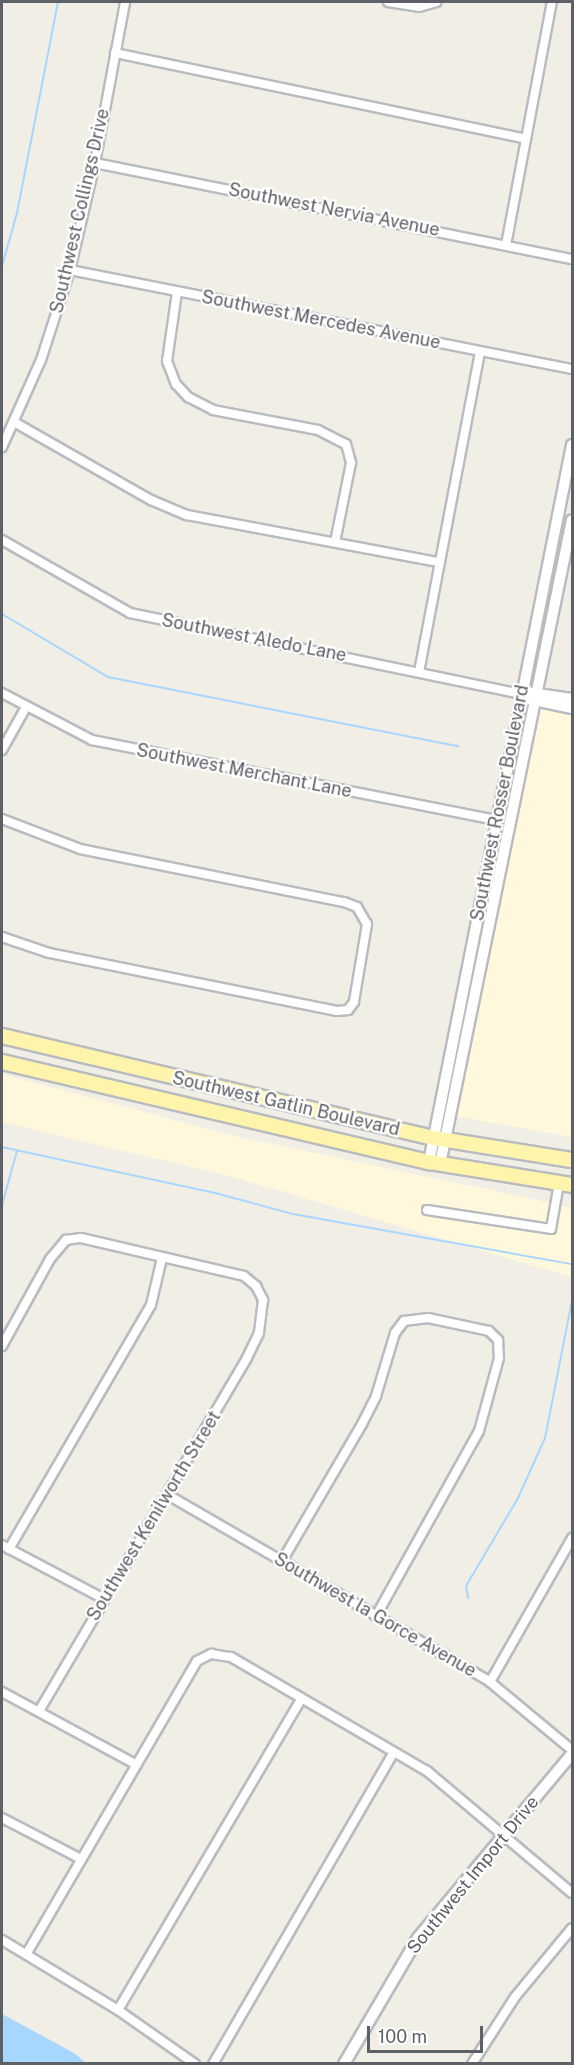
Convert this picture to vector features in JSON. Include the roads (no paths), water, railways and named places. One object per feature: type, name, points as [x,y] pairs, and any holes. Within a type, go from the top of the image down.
[{"type":"main road","name":"Southwest Gatlin Boulevard","points":[[2,1036],[439,1139],[573,1160]]},
{"type":"main road","name":"Southwest Gatlin Boulevard","points":[[2,1062],[434,1163],[566,1184]]},
{"type":"street","name":"Southwest Collings Drive","points":[[2,447],[41,360],[70,270],[95,163],[125,2]]},
{"type":"street","points":[[388,2],[419,6],[436,2]]},
{"type":"street","points":[[506,244],[552,2]]},
{"type":"street","points":[[115,53],[526,139]]},
{"type":"street","name":"Southwest Nervia Avenue","points":[[95,163],[573,259]]},
{"type":"street","name":"Southwest Mercedes Avenue","points":[[70,270],[573,369]]},
{"type":"street","points":[[177,292],[167,361],[176,384],[188,397],[222,412],[318,430],[346,444],[351,463],[335,542]]},
{"type":"street","points":[[420,672],[480,352]]},
{"type":"street","points":[[14,422],[151,500],[187,515],[439,562]]},
{"type":"street","name":"Southwest Rosser Boulevard","points":[[439,1139],[496,820],[573,445]]},
{"type":"street","name":"Southwest Rosser Boulevard","points":[[434,1163],[573,520]]},
{"type":"street","name":"Southwest Aledo Lane","points":[[2,540],[130,614],[420,672],[536,697],[573,708]]},
{"type":"street","name":"Southwest Merchant Lane","points":[[2,693],[78,735],[110,744],[496,820]]},
{"type":"street","name":"Southwest Aledo Lane","points":[[536,697],[573,699]]},
{"type":"street","points":[[2,750],[26,707]]},
{"type":"street","points":[[2,819],[80,849],[357,907],[364,915],[367,933],[354,1002],[348,1010],[337,1011],[61,956],[2,937]]},
{"type":"street","points":[[427,1210],[551,1229],[566,1184]]},
{"type":"street","points":[[2,1346],[50,1259],[66,1240],[81,1238],[162,1258],[151,1305],[5,1547],[104,1599]]},
{"type":"street","name":"Southwest Kenilworth Street","points":[[39,1712],[247,1358],[263,1317],[263,1300],[256,1286],[244,1276],[162,1258]]},
{"type":"street","points":[[282,1561],[362,1424],[375,1396],[395,1333],[404,1322],[428,1318],[489,1332],[498,1340],[499,1358],[479,1431],[376,1616]]},
{"type":"street","name":"Southwest la Gorce Avenue","points":[[168,1495],[490,1682],[573,1752]]},
{"type":"street","points":[[490,1682],[573,1538]]},
{"type":"street","points":[[27,1953],[198,1661],[211,1654],[231,1657],[427,1771],[573,1893]]},
{"type":"street","points":[[2,1692],[136,1765]]},
{"type":"street","points":[[118,2010],[301,1699]]},
{"type":"street","name":"Southwest Import Drive","points":[[344,2064],[418,1938],[573,1752]]},
{"type":"street","points":[[213,2064],[393,1753]]},
{"type":"street","points":[[2,1818],[81,1859]]},
{"type":"street","points":[[472,2064],[515,1997],[573,1928]]},
{"type":"street","points":[[2,1940],[118,2010],[195,2064]]},
{"type":"water","points":[[2,2014],[74,2053],[86,2063],[2,2063]]},
{"type":"waterway","points":[[2,266],[17,213],[58,2]]},
{"type":"waterway","points":[[2,614],[108,677],[458,746]]},
{"type":"waterway","points":[[2,1147],[215,1193],[293,1214],[572,1264]]},
{"type":"waterway","points":[[2,1205],[17,1151]]},
{"type":"waterway","points":[[468,1598],[466,1586],[518,1498],[545,1438],[572,1301]]}]
